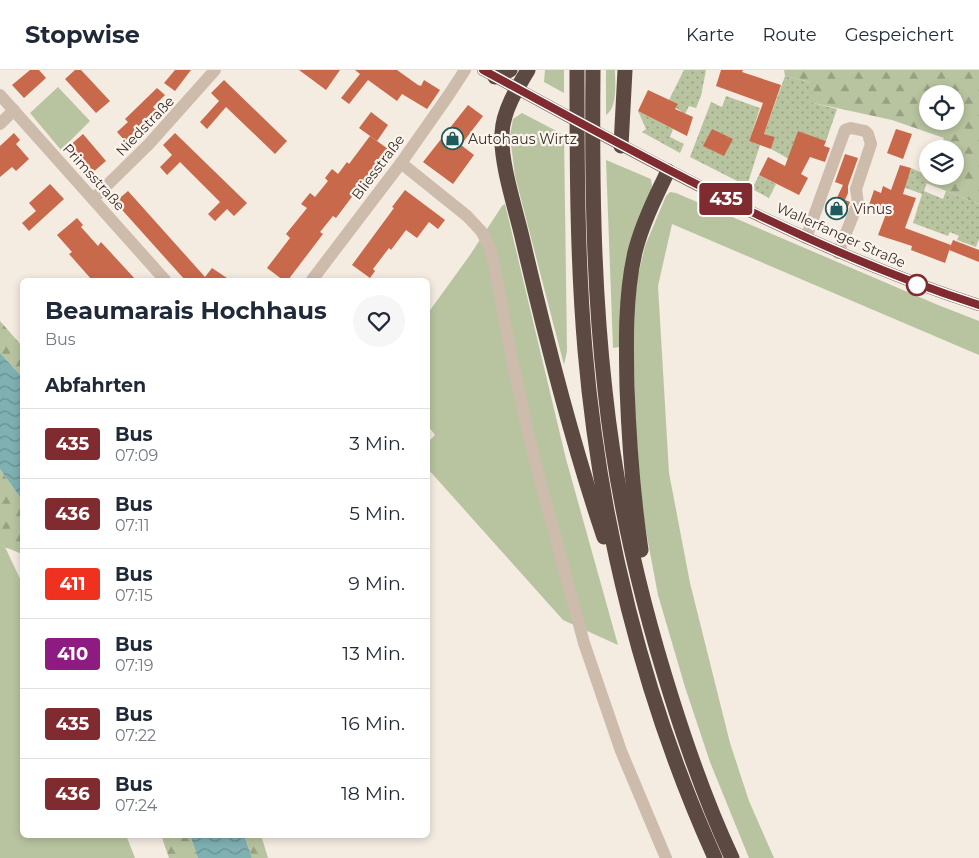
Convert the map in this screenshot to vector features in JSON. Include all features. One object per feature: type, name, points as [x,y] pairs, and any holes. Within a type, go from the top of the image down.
[{"type":"highway","points":[[489,73],[510,70]]},
{"type":"highway","points":[[528,70],[517,89],[505,119],[502,133],[507,175],[534,287],[590,494],[628,607],[668,740],[715,858]]},
{"type":"highway","points":[[593,70],[598,306],[605,393],[618,478],[643,604],[656,650],[687,743],[732,858]]},
{"type":"highway","points":[[621,146],[626,70]]},
{"type":"highway","points":[[577,74],[578,241],[581,302],[590,396],[602,482],[628,607]]},
{"type":"highway","points":[[656,650],[630,465],[626,354],[630,275],[636,249],[645,224],[668,171]]},
{"type":"main road","name":"Wallerfanger Straße","points":[[489,73],[668,171],[806,238],[890,274],[979,306]]},
{"type":"street","name":"Niedstraße","points":[[93,199],[156,137],[215,70]]},
{"type":"street","name":"Bliesstraße","points":[[314,278],[400,163],[465,70]]},
{"type":"street","name":"Primsstraße","points":[[0,95],[163,278]]},
{"type":"street","points":[[0,124],[14,110]]},
{"type":"street","points":[[806,238],[845,130],[851,128],[865,131],[871,144],[856,189],[858,202],[838,253]]},
{"type":"street","points":[[400,163],[467,216],[481,231],[489,245],[533,454],[584,644],[621,751],[666,858]]},
{"type":"green space","points":[[545,70],[564,70],[564,93],[544,82]]},
{"type":"green space","points":[[606,70],[615,70],[615,88],[614,101],[606,115]]},
{"type":"green space","points":[[684,70],[706,70],[701,96],[696,108],[689,106],[685,114],[676,108],[677,104],[669,100]]},
{"type":"green space","points":[[784,70],[979,70],[979,204],[931,185],[964,185],[964,140],[943,140],[944,138],[921,130],[964,130],[964,85],[919,85],[919,129],[892,120],[809,102],[814,83],[785,76]]},
{"type":"green space","points":[[785,76],[814,83],[810,102],[837,109],[826,141],[798,131],[789,159],[771,149],[775,137],[764,134]]},
{"type":"green space","points":[[58,87],[90,121],[61,150],[30,113]]},
{"type":"green space","points":[[726,96],[760,108],[749,141],[760,145],[747,186],[690,157],[711,102],[722,107]]},
{"type":"green space","points":[[638,111],[673,129],[670,137],[684,144],[680,153],[642,132],[646,129]]},
{"type":"green space","points":[[522,113],[564,135],[567,351],[564,365],[515,176],[510,136],[513,119]]},
{"type":"green space","points":[[606,160],[651,179],[652,186],[619,347],[613,348]]},
{"type":"green space","points":[[911,168],[919,172],[919,185],[926,185],[924,191],[943,199],[946,191],[979,204],[979,239],[976,247],[957,240],[959,236],[950,232],[948,236],[913,223],[922,194],[903,187]]},
{"type":"green space","points":[[759,175],[776,184],[769,198],[752,189]]},
{"type":"green space","points":[[670,192],[979,321],[979,355],[672,224],[658,286],[669,473],[690,583],[730,743],[749,801],[774,858],[749,858],[710,762],[685,687],[658,595],[642,510],[635,416],[633,317],[637,280],[645,246],[666,196]]},
{"type":"green space","points":[[505,204],[566,459],[618,645],[563,620],[430,471],[430,440],[435,435],[430,429],[430,310],[470,255]]},
{"type":"green space","points":[[0,321],[20,344],[20,375],[0,353]]},
{"type":"green space","points":[[0,469],[20,497],[20,553],[0,545]]},
{"type":"green space","points":[[0,545],[5,547],[20,579],[20,838],[127,838],[135,858],[0,858]]},
{"type":"green space","points":[[162,838],[191,838],[198,858],[169,858]]},
{"type":"green space","points":[[245,838],[262,838],[268,858],[252,858]]},
{"type":"water","points":[[0,353],[20,375],[20,497],[0,469]]},
{"type":"water","points":[[191,838],[245,838],[252,858],[198,858]]},
{"type":"building","points":[[30,70],[39,70],[46,78],[24,98],[12,85]]},
{"type":"building","points":[[75,70],[81,70],[110,101],[96,113],[65,79]]},
{"type":"building","points":[[175,70],[191,70],[175,91],[164,83]]},
{"type":"building","points":[[299,70],[340,70],[326,90]]},
{"type":"building","points":[[355,70],[397,70],[418,85],[421,86],[424,80],[440,90],[427,109],[402,94],[397,101],[368,80],[349,104],[341,98],[360,74]]},
{"type":"building","points":[[721,70],[743,70],[742,72],[781,85],[764,134],[775,137],[771,149],[749,141],[763,103],[716,86]]},
{"type":"building","points":[[224,80],[287,141],[275,154],[226,107],[207,129],[200,122],[219,101],[211,93]]},
{"type":"building","points":[[157,88],[165,95],[153,107],[157,111],[125,141],[117,132],[128,122],[125,119]]},
{"type":"building","points":[[648,90],[678,104],[675,109],[693,117],[687,136],[638,111]]},
{"type":"building","name":"Autohaus Wirtz","points":[[468,105],[483,116],[461,145],[474,155],[453,184],[423,162]]},
{"type":"building","points":[[371,112],[388,125],[377,141],[359,128]]},
{"type":"building","points":[[712,129],[733,139],[724,156],[703,146]]},
{"type":"building","points":[[896,129],[912,134],[903,159],[887,153]]},
{"type":"building","points":[[798,131],[826,141],[824,146],[830,148],[825,162],[810,157],[801,174],[808,178],[799,195],[759,175],[768,157],[785,166]]},
{"type":"building","points":[[14,133],[20,140],[16,144],[29,159],[16,171],[12,167],[0,177],[0,146]]},
{"type":"building","points":[[175,133],[247,203],[234,216],[227,209],[215,221],[208,214],[220,202],[180,162],[167,175],[160,167],[172,155],[163,145]]},
{"type":"building","points":[[83,134],[106,161],[92,173],[68,147]]},
{"type":"building","points":[[370,136],[388,149],[336,218],[333,216],[320,232],[323,234],[290,278],[280,278],[267,268],[290,238],[286,234],[307,208],[301,204],[310,193],[315,197],[328,181],[325,178],[332,169],[338,174],[347,162],[349,164]]},
{"type":"building","points":[[845,154],[858,158],[848,186],[845,200],[850,202],[844,216],[831,210],[843,185],[835,182]]},
{"type":"building","points":[[900,165],[911,168],[903,194],[916,198],[905,228],[951,245],[945,263],[911,250],[912,246],[878,235],[886,214],[868,208],[874,190],[881,193],[883,186],[891,190]]},
{"type":"building","points":[[50,184],[64,199],[29,231],[22,223],[36,211],[29,203]]},
{"type":"building","points":[[405,190],[445,220],[438,229],[429,222],[417,238],[406,230],[373,269],[375,271],[370,278],[352,265]]},
{"type":"building","points":[[128,191],[205,277],[212,268],[227,278],[183,278],[115,202]]},
{"type":"building","points":[[77,218],[83,225],[81,227],[98,246],[101,242],[134,278],[90,278],[69,254],[72,252],[57,235]]},
{"type":"building","points":[[953,240],[979,250],[979,262],[949,250]]},
{"type":"bus line","name":"435","points":[[483,70],[668,171],[838,253],[890,274],[979,305]]},
{"type":"place","name":"Autohaus Wirtz","points":[[452,139]]},
{"type":"place","name":"Vinus","points":[[837,209]]}]
